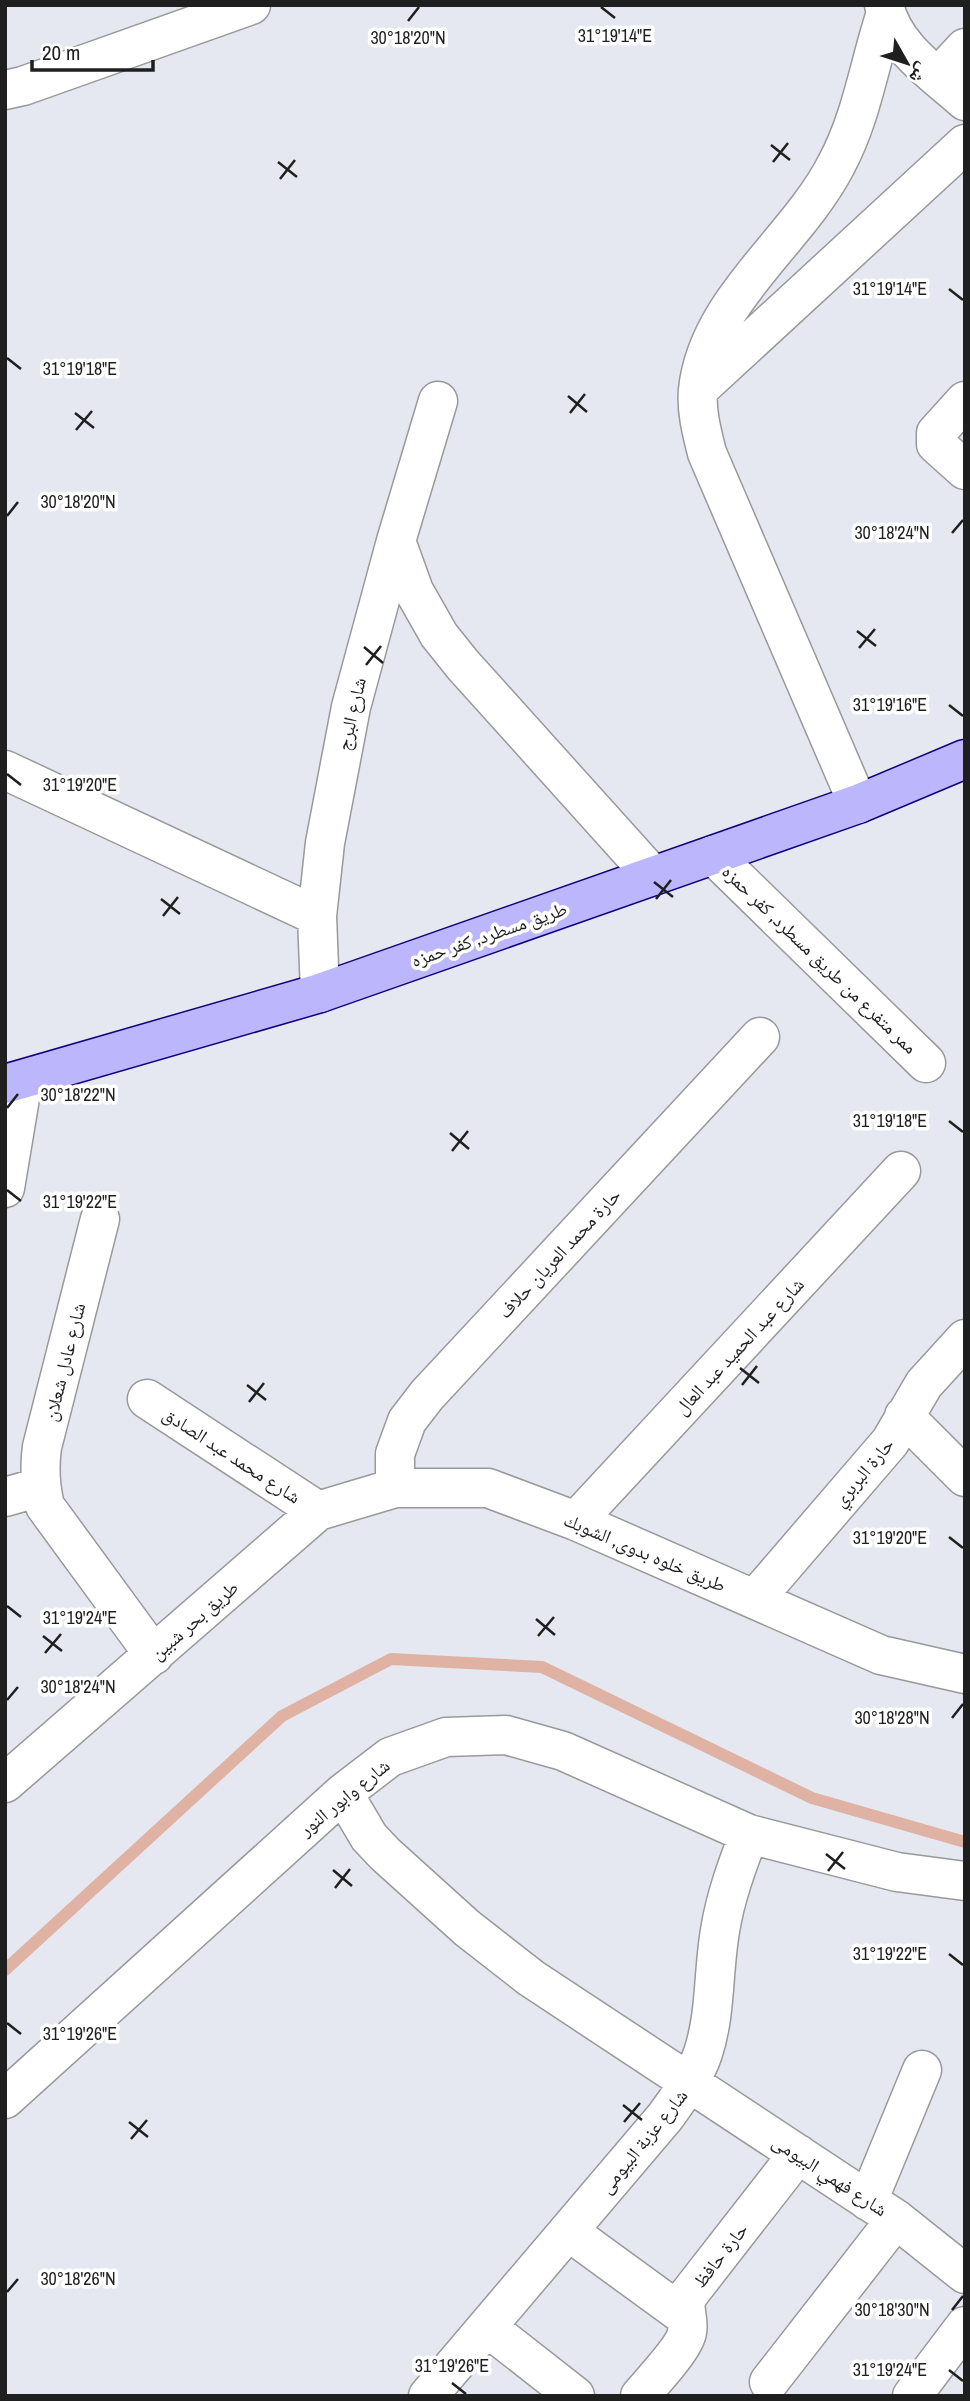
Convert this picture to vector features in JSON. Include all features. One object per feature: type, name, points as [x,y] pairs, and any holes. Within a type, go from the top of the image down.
[{"type":"main road","name":"طريق مسطرد, كفر حمزه","points":[[14,1082],[320,993],[858,804],[965,759]]},
{"type":"street","points":[[5,90],[251,5]]},
{"type":"street","points":[[885,9],[894,32],[906,50],[951,89],[965,48]]},
{"type":"street","points":[[858,804],[707,453],[700,422],[698,390],[710,341],[737,298],[813,202],[853,131],[866,91],[873,51],[885,9]]},
{"type":"street","points":[[698,390],[965,144]]},
{"type":"street","name":"شارع البرج","points":[[320,993],[317,916],[325,843],[351,707],[396,541],[438,401]]},
{"type":"street","points":[[965,401],[936,433],[936,444],[965,470]]},
{"type":"street","points":[[396,541],[414,591],[439,635],[463,666],[653,876]]},
{"type":"street","points":[[5,769],[317,916]]},
{"type":"street","name":"ممر متفرع من طريق مسطرد, كفر حمزه","points":[[713,855],[926,1063]]},
{"type":"street","name":"حارة محمد العريان حلاف","points":[[395,1488],[395,1454],[407,1421],[427,1395],[760,1037]]},
{"type":"street","points":[[5,1188],[14,1082]]},
{"type":"street","name":"شارع عبد الحميد عبد العال","points":[[576,1521],[901,1171]]},
{"type":"street","name":"شارع عادل شعلان","points":[[30,1496],[100,1219]]},
{"type":"street","name":"حارة البربري","points":[[755,1600],[890,1442],[924,1384],[965,1339]]},
{"type":"street","name":"شارع محمد عبد الصادق","points":[[147,1399],[318,1511]]},
{"type":"street","points":[[904,1416],[965,1477]]},
{"type":"street","name":"طريق خلوه بدوى, الشوبك","points":[[318,1511],[395,1488],[488,1488],[576,1521],[881,1656],[965,1674]]},
{"type":"street","points":[[30,1496],[154,1655]]},
{"type":"street","name":"طريق بحر شبين","points":[[5,1783],[318,1511]]},
{"type":"street","name":"شارع وابور النور","points":[[5,2099],[343,1793],[390,1757],[446,1737],[506,1735],[563,1751],[748,1834],[897,1872],[965,1881]]},
{"type":"street","name":"شارع فهمي البيومى","points":[[343,1793],[369,1836],[385,1854],[467,1928],[531,1978],[882,2210],[965,2274]]},
{"type":"street","name":"شارع عزبة البيومى","points":[[428,2396],[665,2117],[690,2083],[703,2053],[710,2021],[720,1929],[731,1884],[748,1834]]},
{"type":"street","points":[[769,2382],[882,2210],[922,2070]]},
{"type":"street","name":"حارة حافظ","points":[[640,2396],[685,2340],[685,2301],[689,2294],[798,2154]]},
{"type":"street","points":[[568,2231],[686,2317]]},
{"type":"street","points":[[912,2396],[965,2326]]},
{"type":"street","points":[[487,2327],[575,2396]]},
{"type":"waterway","points":[[5,1970],[282,1716],[391,1659],[542,1667],[812,1798],[965,1842]]}]
